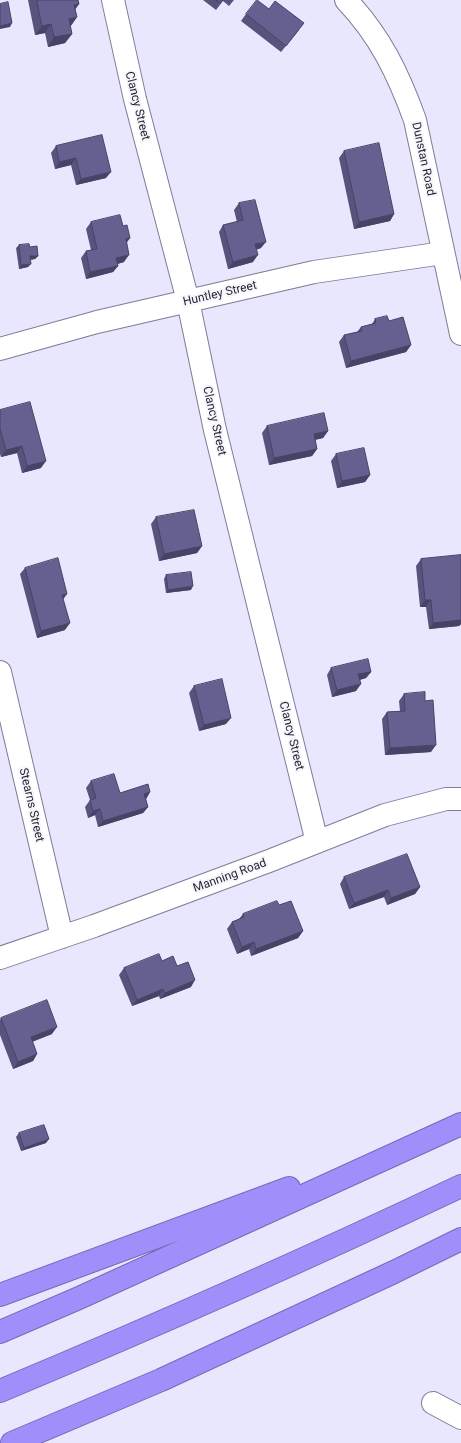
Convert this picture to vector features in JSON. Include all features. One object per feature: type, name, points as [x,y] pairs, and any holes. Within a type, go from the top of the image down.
[{"type":"highway","points":[[0,1295],[461,1124]]},
{"type":"highway","points":[[0,1332],[93,1292],[461,1124]]},
{"type":"highway","points":[[0,1391],[169,1319],[327,1249],[461,1186]]},
{"type":"highway","points":[[12,1443],[161,1380],[394,1272],[461,1239]]},
{"type":"street","name":"Clancy Street","points":[[113,0],[134,99],[188,301],[215,430],[317,842]]},
{"type":"street","name":"Dunstan Road","points":[[346,0],[364,20],[392,63],[404,89],[415,120],[461,334]]},
{"type":"street","name":"Huntley Street","points":[[0,348],[97,322],[314,272],[443,253]]},
{"type":"street","name":"Stearns Street","points":[[0,672],[62,937]]},
{"type":"street","name":"Manning Road","points":[[0,958],[203,886],[385,815],[446,799],[461,799]]},
{"type":"street","points":[[433,1403],[461,1418]]},
{"type":"building","points":[[37,0],[78,0],[79,4],[74,5],[77,17],[69,19],[72,34],[54,37],[51,24],[42,26]]},
{"type":"building","points":[[216,0],[223,0],[220,3]]},
{"type":"building","points":[[257,0],[269,9],[275,1],[304,23],[286,46],[246,14]]},
{"type":"building","points":[[8,2],[12,23],[0,26],[0,4]]},
{"type":"building","points":[[102,135],[111,172],[81,179],[76,158],[59,162],[56,146]]},
{"type":"building","points":[[379,143],[394,214],[359,222],[344,151]]},
{"type":"building","points":[[255,200],[266,242],[255,244],[258,255],[233,262],[223,225],[243,220],[239,203]]},
{"type":"building","points":[[120,215],[123,226],[127,225],[130,238],[126,239],[129,255],[116,258],[118,266],[90,272],[86,251],[97,249],[91,222]]},
{"type":"building","points":[[29,244],[30,247],[37,246],[38,256],[30,256],[31,264],[21,265],[19,245]]},
{"type":"building","points":[[387,316],[389,321],[403,317],[411,345],[351,361],[344,335],[362,331],[361,327],[376,323],[375,319]]},
{"type":"building","points":[[30,402],[46,461],[27,466],[22,446],[6,450],[0,429],[0,410]]},
{"type":"building","points":[[324,413],[328,431],[314,434],[317,449],[274,458],[267,426]]},
{"type":"building","points":[[364,448],[370,475],[342,481],[336,454]]},
{"type":"building","points":[[194,510],[202,546],[164,554],[156,517]]},
{"type":"building","points":[[461,555],[461,620],[433,623],[431,600],[425,600],[421,559]]},
{"type":"building","points":[[58,558],[67,594],[62,595],[70,623],[41,631],[25,568]]},
{"type":"building","points":[[191,572],[193,586],[168,590],[166,575]]},
{"type":"building","points":[[368,659],[371,672],[358,674],[361,684],[337,690],[331,668]]},
{"type":"building","points":[[222,679],[231,718],[204,725],[194,686]]},
{"type":"building","points":[[425,692],[425,701],[433,700],[436,745],[390,748],[387,712],[405,711],[404,694]]},
{"type":"building","points":[[114,774],[120,793],[148,784],[150,792],[144,794],[148,807],[103,821],[100,809],[93,811],[90,800],[96,798],[91,781]]},
{"type":"building","points":[[407,854],[420,887],[391,898],[388,890],[354,903],[344,877]]},
{"type":"building","points":[[277,901],[279,905],[291,901],[303,931],[256,949],[254,942],[242,947],[232,922],[244,917],[243,914]]},
{"type":"building","points":[[159,954],[162,961],[173,956],[177,966],[188,962],[195,980],[165,993],[163,989],[137,1000],[124,968]]},
{"type":"building","points":[[47,1000],[57,1027],[31,1037],[37,1054],[18,1062],[1,1018]]},
{"type":"building","points":[[44,1125],[49,1139],[24,1148],[19,1133]]}]
